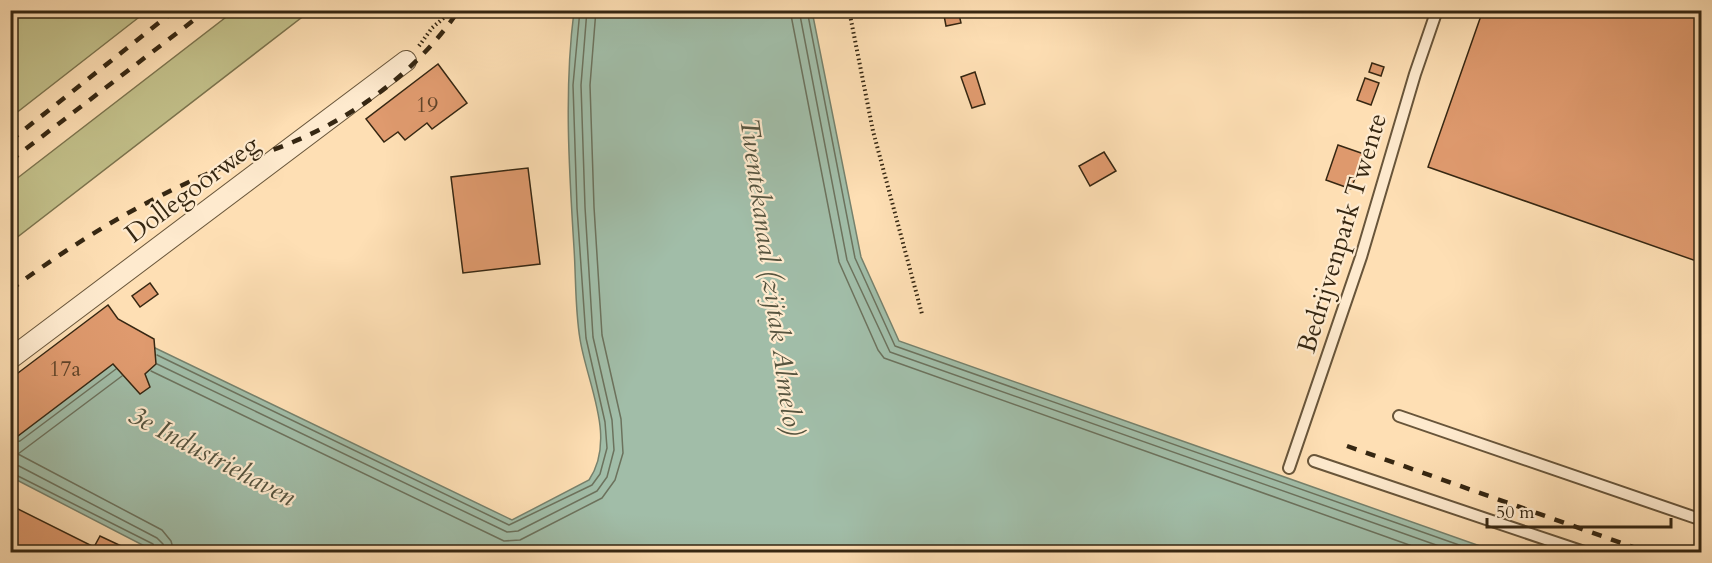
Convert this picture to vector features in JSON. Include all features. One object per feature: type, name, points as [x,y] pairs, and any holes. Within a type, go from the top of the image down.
[{"type":"street","name":"Dollegoorweg","points":[[10,359],[406,61]]},
{"type":"lane","name":"Bedrijvenpark Twente","points":[[1289,468],[1361,257],[1415,74],[1437,10]]},
{"type":"lane","points":[[1400,416],[1701,520]]},
{"type":"lane","points":[[1314,461],[1584,552]]},
{"type":"path","points":[[406,61],[440,20],[447,15],[465,15],[478,10]]},
{"type":"path","points":[[849,10],[873,131],[922,314]]},
{"type":"shaded area","points":[[11,10],[147,10],[147,11],[11,117]]},
{"type":"shaded area","points":[[234,11],[310,11],[11,242],[11,183]]},
{"type":"water","points":[[574,11],[812,11],[861,257],[899,341],[1497,552],[156,552],[11,477],[11,431],[129,342],[149,345],[512,520],[589,480],[597,464],[600,429],[598,411],[580,339],[576,305],[568,129],[569,70]]},
{"type":"building","points":[[943,10],[958,10],[961,23],[946,26]]},
{"type":"building","points":[[1483,10],[1702,10],[1702,263],[1428,167]]},
{"type":"building","points":[[1372,63],[1384,67],[1381,76],[1369,72]]},
{"type":"building","points":[[438,64],[467,103],[432,129],[427,123],[405,140],[398,132],[384,142],[366,119]]},
{"type":"building","points":[[975,72],[985,104],[972,108],[961,77]]},
{"type":"building","points":[[1365,78],[1379,83],[1371,105],[1357,100]]},
{"type":"building","points":[[1338,145],[1364,154],[1351,189],[1326,180]]},
{"type":"building","points":[[1104,152],[1116,171],[1090,186],[1079,166]]},
{"type":"building","points":[[528,168],[540,264],[463,273],[451,177]]},
{"type":"building","points":[[150,283],[158,294],[140,307],[132,296]]},
{"type":"building","points":[[108,305],[118,319],[154,339],[156,364],[145,374],[150,387],[140,394],[113,364],[10,442],[10,379]]},
{"type":"building","points":[[10,505],[94,547],[100,536],[134,552],[10,552]]},
{"type":"railway","points":[[10,141],[175,10]]},
{"type":"railway","points":[[10,161],[207,10]]},
{"type":"railway","points":[[10,290],[81,241],[155,198],[207,174],[293,142],[364,104],[406,71],[443,32],[459,10]]},
{"type":"railway","points":[[1347,446],[1647,552]]},
{"type":"water label","name":"Twentekanaal (zijtak Almelo)","points":[[771,277]]},
{"type":"water label","name":"3e Industriehaven","points":[[212,456]]}]
